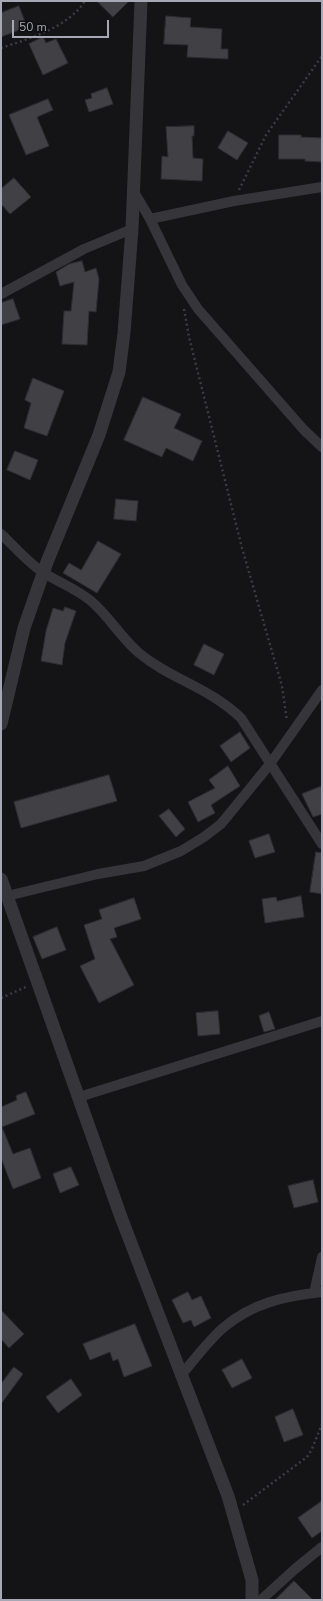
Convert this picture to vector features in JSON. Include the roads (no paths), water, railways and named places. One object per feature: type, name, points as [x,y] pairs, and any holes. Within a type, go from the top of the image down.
[{"type":"street","points":[[1,724],[24,628],[43,573],[99,435],[119,372],[124,333],[132,228],[141,1]]},
{"type":"street","points":[[150,219],[234,201],[322,187]]},
{"type":"street","points":[[133,189],[150,219],[182,286],[198,309],[304,430],[322,447]]},
{"type":"street","points":[[1,294],[84,249],[132,228]]},
{"type":"street","points":[[1,534],[43,573],[80,592],[102,610],[138,652],[154,664],[228,705],[241,718],[322,844]]},
{"type":"street","points":[[7,896],[98,874],[144,866],[181,851],[221,824],[270,764],[322,690]]},
{"type":"street","points":[[1,879],[121,1217],[182,1374],[233,1513],[256,1598],[322,1547]]},
{"type":"street","points":[[79,1097],[322,1021]]},
{"type":"street","points":[[182,1374],[222,1329],[243,1313],[261,1304],[281,1298],[318,1292],[322,1257]]}]
